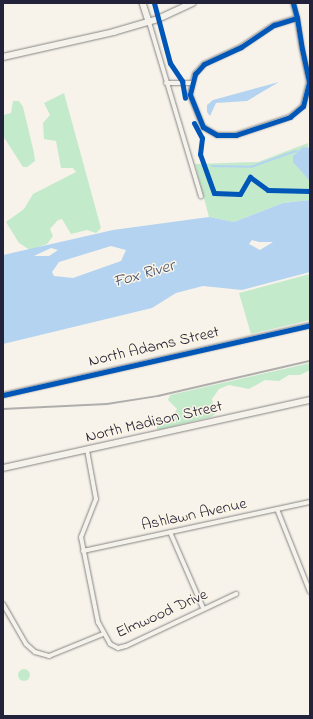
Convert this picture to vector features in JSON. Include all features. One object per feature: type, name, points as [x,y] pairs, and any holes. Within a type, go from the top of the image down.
[{"type":"street","points":[[143,3],[201,196]]},
{"type":"street","points":[[3,57],[149,22],[193,3]]},
{"type":"street","points":[[293,3],[297,18],[309,82],[308,102],[296,112],[281,120],[236,135],[217,135],[203,127],[196,116],[191,83],[204,64],[241,47],[274,25],[297,18]]},
{"type":"street","points":[[166,82],[191,83]]},
{"type":"street","name":"North Adams Street","points":[[3,394],[310,325]]},
{"type":"street","name":"North Madison Street","points":[[3,468],[310,400]]},
{"type":"street","name":"Elmwood Drive","points":[[87,450],[96,500],[82,531],[84,551],[103,634],[114,647],[122,648],[203,608],[236,594]]},
{"type":"street","name":"Ashlawn Avenue","points":[[84,551],[310,502]]},
{"type":"street","points":[[277,509],[310,592]]},
{"type":"street","points":[[170,532],[203,608]]},
{"type":"street","points":[[3,604],[26,644],[35,652],[49,656],[103,634]]},
{"type":"green space","points":[[64,93],[101,228],[96,233],[87,230],[71,234],[62,219],[58,220],[50,229],[53,236],[47,244],[30,250],[19,243],[6,222],[24,209],[33,194],[76,172],[73,168],[61,168],[56,141],[44,139],[43,123],[50,115],[44,103]]},
{"type":"green space","points":[[13,101],[19,101],[23,107],[34,153],[35,161],[27,167],[23,167],[3,136],[3,115],[11,113]]},
{"type":"green space","points":[[308,143],[310,200],[283,203],[234,222],[209,217],[195,164],[258,162]]},
{"type":"green space","points":[[310,274],[310,320],[251,334],[239,293]]},
{"type":"green space","points":[[310,363],[310,370],[300,375],[289,375],[279,381],[265,380],[249,389],[229,385],[219,389],[212,399],[215,414],[211,417],[157,430],[157,426],[171,419],[177,409],[168,400],[170,395]]},
{"type":"green space","points":[[22,669],[26,669],[30,675],[26,681],[22,681],[18,677],[18,673]]},
{"type":"water","points":[[279,82],[247,101],[216,103],[210,116],[207,112],[207,105],[213,100]]},
{"type":"water","points":[[303,147],[310,148],[310,181],[293,162],[293,156]]},
{"type":"water","name":"Fox River","points":[[310,200],[310,272],[242,290],[203,286],[176,293],[152,308],[3,344],[3,255],[113,230],[209,217],[234,222],[283,203]],"holes":[[[252,240],[259,242],[273,242],[260,250],[249,244]],[[111,246],[126,250],[121,261],[73,278],[54,276],[52,272],[59,262]],[[51,248],[58,250],[49,256],[34,256]]]},
{"type":"waterway","points":[[212,166],[251,167],[296,151]]},
{"type":"railway","points":[[3,409],[107,404],[158,396],[310,361]]},
{"type":"cycle path","points":[[154,3],[170,63],[182,81],[185,98]]},
{"type":"cycle path","points":[[293,3],[297,18],[309,82],[303,106],[290,117],[236,135],[217,135],[203,127],[190,94],[195,74],[204,64],[241,47],[274,25],[297,18]]},
{"type":"cycle path","points":[[194,123],[202,138],[200,154],[214,193],[240,194],[250,177],[268,190],[310,191]]},
{"type":"cycle path","points":[[3,395],[310,325]]}]
